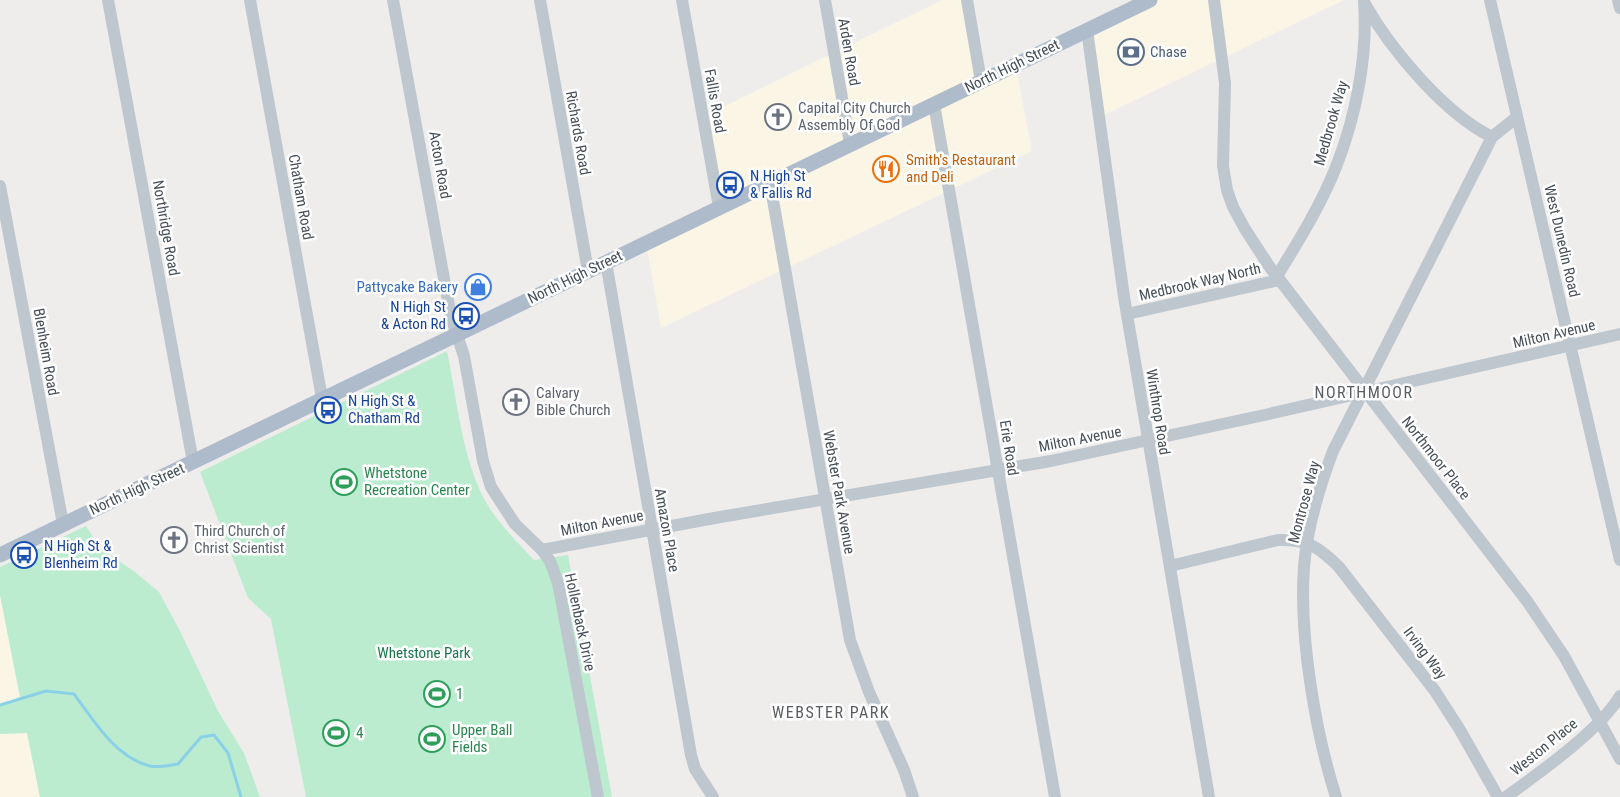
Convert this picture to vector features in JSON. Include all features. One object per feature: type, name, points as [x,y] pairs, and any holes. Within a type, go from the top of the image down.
[{"type":"main road","name":"North High Street","points":[[0,555],[1150,0]]},
{"type":"street","name":"Northridge Road","points":[[108,0],[193,462]]},
{"type":"street","name":"Chatham Road","points":[[250,0],[322,398]]},
{"type":"street","name":"Acton Road","points":[[393,0],[456,334]]},
{"type":"street","name":"Richards Road","points":[[540,0],[588,271]]},
{"type":"street","name":"Fallis Road","points":[[682,0],[719,207]]},
{"type":"street","name":"Arden Road","points":[[825,0],[850,144]]},
{"type":"street","points":[[967,0],[981,81]]},
{"type":"street","name":"Northmoor Place","points":[[1214,0],[1226,90],[1223,166],[1227,190],[1233,207],[1278,278],[1527,601],[1564,656],[1620,759]]},
{"type":"street","points":[[1364,0],[1380,26],[1422,80],[1460,117],[1492,137]]},
{"type":"street","name":"Medbrook Way","points":[[1278,278],[1335,168],[1359,85],[1365,30],[1364,0]]},
{"type":"street","name":"West Dunedin Road","points":[[1490,0],[1620,560]]},
{"type":"street","points":[[1618,0],[1620,8]]},
{"type":"street","name":"Winthrop Road","points":[[1087,30],[1127,314],[1209,797]]},
{"type":"street","name":"Erie Road","points":[[934,104],[1055,797]]},
{"type":"street","name":"Montrose Way","points":[[1336,797],[1317,723],[1305,630],[1304,595],[1308,543],[1323,478],[1337,444],[1492,137],[1518,117]]},
{"type":"street","name":"Webster Park Avenue","points":[[770,183],[850,640],[869,692],[904,770],[912,797]]},
{"type":"street","name":"Blenheim Road","points":[[0,186],[63,524]]},
{"type":"street","name":"Amazon Place","points":[[606,262],[691,755],[695,769],[713,797]]},
{"type":"street","name":"Medbrook Way North","points":[[1127,314],[1278,278]]},
{"type":"street","name":"Hollenback Drive","points":[[456,334],[464,356],[483,461],[491,487],[515,524],[550,561],[562,595],[598,797]]},
{"type":"street","name":"Milton Avenue","points":[[542,550],[651,529],[1051,461],[1620,334]]},
{"type":"street","points":[[1170,566],[1278,540],[1308,543]]},
{"type":"street","name":"Irving Way","points":[[1308,543],[1324,553],[1339,567],[1410,656],[1460,730],[1497,797]]},
{"type":"street","points":[[1600,720],[1613,708],[1620,696]]},
{"type":"street","name":"Weston Place","points":[[1506,797],[1600,720]]},
{"type":"shaded area","points":[[942,0],[966,0],[980,79],[1015,62],[1032,151],[661,328],[646,242],[718,207],[702,117]]},
{"type":"shaded area","points":[[1146,0],[1344,0],[1098,118],[1085,30]]},
{"type":"shaded area","points":[[0,595],[20,698],[0,705]]},
{"type":"shaded area","points":[[27,732],[40,797],[0,797],[0,734]]},
{"type":"green space","name":"Whetstone Park","points":[[447,351],[466,449],[487,504],[503,526],[534,560],[568,555],[612,797],[306,797],[271,619],[248,598],[200,472]]},
{"type":"green space","points":[[86,526],[100,548],[159,592],[218,711],[244,753],[260,797],[40,797],[27,733],[0,734],[0,705],[20,697],[0,595],[0,567]]},
{"type":"waterway","points":[[0,705],[46,691],[74,694],[116,747],[138,762],[153,767],[178,764],[201,737],[214,735],[228,753],[241,797]]},
{"type":"place","name":"Chase","points":[[1131,52]]},
{"type":"place","name":"Capital City Church Assembly Of God","points":[[778,117]]},
{"type":"place","name":"Smith's Restaurant and Deli","points":[[886,169]]},
{"type":"place","name":"N High St & Fallis Rd","points":[[730,185]]},
{"type":"place","name":"Pattycake Bakery","points":[[478,287]]},
{"type":"place","name":"N High St & Acton Rd","points":[[466,316]]},
{"type":"place","name":"Calvary Bible Church","points":[[516,402]]},
{"type":"place","name":"N High St & Chatham Rd","points":[[328,410]]},
{"type":"place","name":"Whetstone Recreation Center","points":[[344,482]]},
{"type":"place","name":"Third Church of Christ Scientist","points":[[174,540]]},
{"type":"place","name":"N High St & Blenheim Rd","points":[[24,555]]},
{"type":"place","name":"1","points":[[437,694]]},
{"type":"place","name":"4","points":[[336,733]]},
{"type":"place","name":"Upper Ball Fields","points":[[432,739]]},
{"type":"district","name":"NORTHMOOR","points":[[1364,392]]},
{"type":"district","name":"WEBSTER PARK","points":[[831,712]]}]
